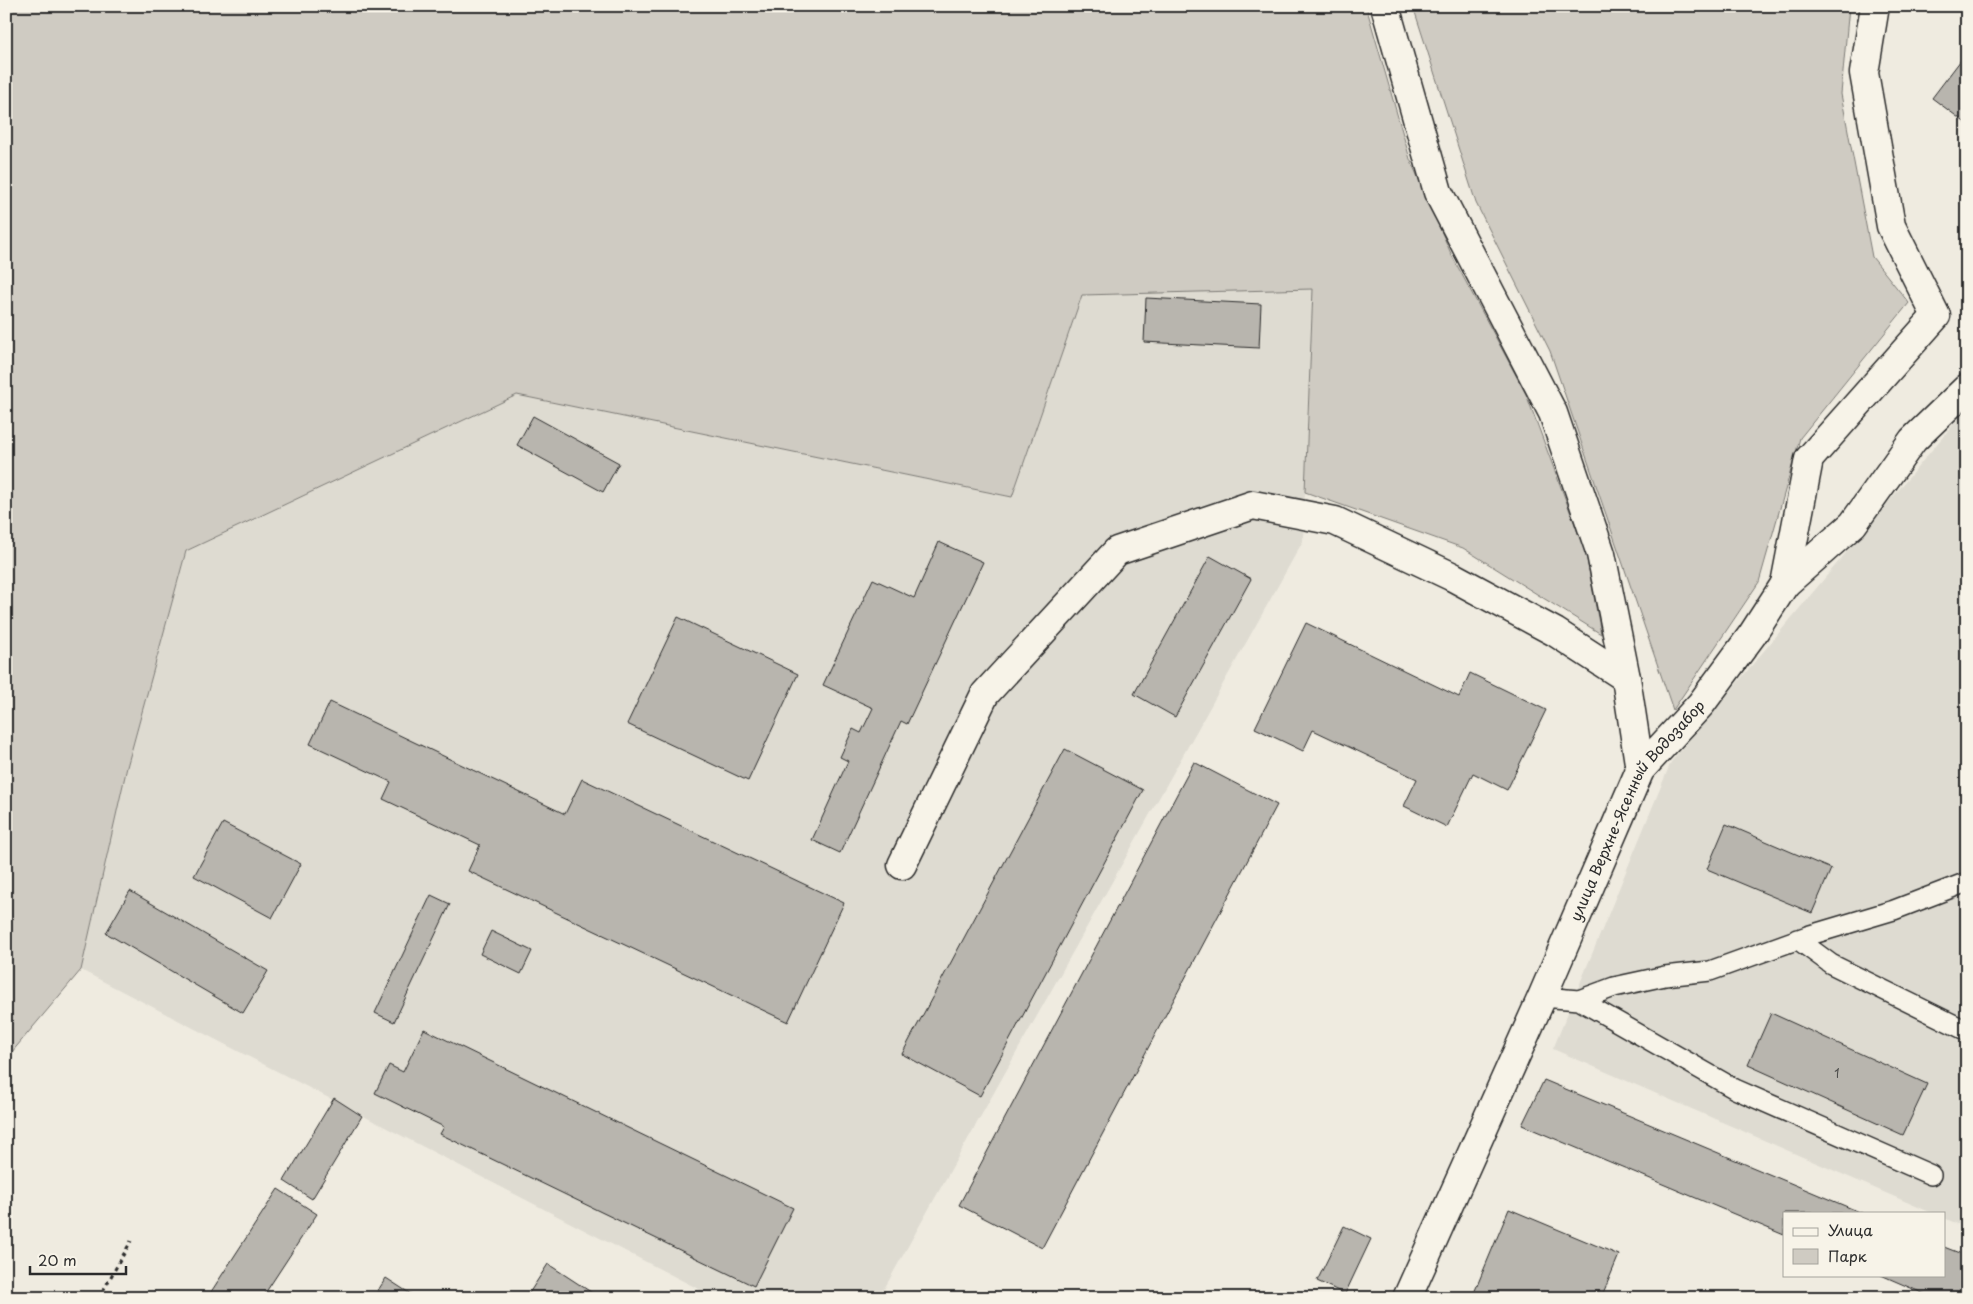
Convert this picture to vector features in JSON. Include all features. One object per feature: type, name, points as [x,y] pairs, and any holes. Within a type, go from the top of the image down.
[{"type":"street","points":[[1385,6],[1438,192],[1553,412],[1601,554],[1626,678],[1640,770]]},
{"type":"street","points":[[1785,584],[1809,459],[1936,316],[1892,226],[1864,73],[1875,6]]},
{"type":"street","name":"улица Верхне-Ясенный Водозабор","points":[[1407,1298],[1542,997],[1640,770],[1701,704],[1752,634],[1785,584],[1853,524],[1913,440],[1967,388]]},
{"type":"street","points":[[902,865],[985,694],[1117,551],[1253,505],[1335,521],[1344,525],[1453,577],[1555,632],[1626,678]]},
{"type":"lane","points":[[1579,1000],[1614,987],[1665,976],[1710,971],[1797,940],[1894,910],[1967,882]]},
{"type":"lane","points":[[1797,940],[1831,964],[1967,1031]]},
{"type":"lane","points":[[1542,997],[1579,1000],[1736,1089],[1931,1175]]},
{"type":"path","points":[[99,1298],[131,1241]]},
{"type":"shaded area","points":[[1313,289],[1303,541],[879,1298],[716,1298],[81,970],[127,767],[186,551],[517,395],[1012,497],[1082,295]]},
{"type":"shaded area","points":[[1967,408],[1967,1228],[1946,1219],[1946,1212],[1930,1212],[1553,1049],[1671,762]]},
{"type":"green space","points":[[6,6],[1366,6],[1410,159],[1452,256],[1526,394],[1586,554],[1601,634],[1463,548],[1305,492],[1313,289],[1082,295],[1012,497],[517,395],[186,551],[127,767],[81,970],[6,1059]]},
{"type":"green space","points":[[1413,6],[1849,6],[1841,94],[1872,257],[1909,303],[1800,438],[1759,582],[1673,710],[1550,351],[1476,203]]},
{"type":"building","points":[[1967,52],[1967,124],[1932,98]]},
{"type":"building","points":[[1146,298],[1261,304],[1259,348],[1144,342]]},
{"type":"building","points":[[533,416],[619,463],[603,492],[517,445]]},
{"type":"building","points":[[939,542],[983,562],[907,724],[901,721],[840,853],[812,840],[848,761],[840,757],[853,729],[861,733],[873,708],[823,685],[873,579],[914,598]]},
{"type":"building","points":[[1210,556],[1251,579],[1175,717],[1134,694]]},
{"type":"building","points":[[678,617],[798,674],[748,781],[627,724]]},
{"type":"building","points":[[1306,623],[1459,697],[1470,673],[1546,710],[1507,790],[1473,773],[1447,827],[1404,806],[1417,779],[1313,730],[1303,751],[1255,728]]},
{"type":"building","points":[[330,702],[565,814],[582,779],[844,903],[788,1022],[468,871],[480,845],[383,799],[391,782],[310,744]]},
{"type":"building","points":[[1065,749],[1143,790],[980,1096],[902,1054]]},
{"type":"building","points":[[1194,762],[1277,805],[1042,1248],[959,1205]]},
{"type":"building","points":[[223,823],[301,864],[272,918],[194,876]]},
{"type":"building","points":[[1726,824],[1831,869],[1812,913],[1707,869]]},
{"type":"building","points":[[130,891],[268,971],[243,1013],[106,933]]},
{"type":"building","points":[[431,895],[450,904],[394,1022],[375,1013]]},
{"type":"building","points":[[491,931],[532,951],[521,974],[480,954]]},
{"type":"building","points":[[1771,1013],[1927,1084],[1903,1135],[1748,1065]]},
{"type":"building","points":[[424,1029],[793,1208],[754,1286],[440,1134],[444,1127],[375,1093],[389,1065],[403,1072]]},
{"type":"building","points":[[1544,1080],[1860,1212],[1783,1212],[1783,1235],[1522,1125]]},
{"type":"building","points":[[334,1098],[362,1116],[312,1199],[284,1181]]},
{"type":"building","points":[[278,1189],[317,1214],[262,1298],[207,1298]]},
{"type":"building","points":[[1509,1209],[1619,1255],[1601,1298],[1485,1298],[1474,1293]]},
{"type":"building","points":[[1344,1226],[1371,1239],[1345,1294],[1317,1281]]},
{"type":"building","points":[[1946,1248],[1967,1256],[1967,1298],[1934,1298],[1883,1276],[1946,1276]]},
{"type":"building","points":[[548,1264],[600,1298],[526,1298]]},
{"type":"building","points":[[386,1278],[417,1298],[373,1298]]},
{"type":"building","points":[[1301,1292],[1311,1298],[1298,1298]]}]
